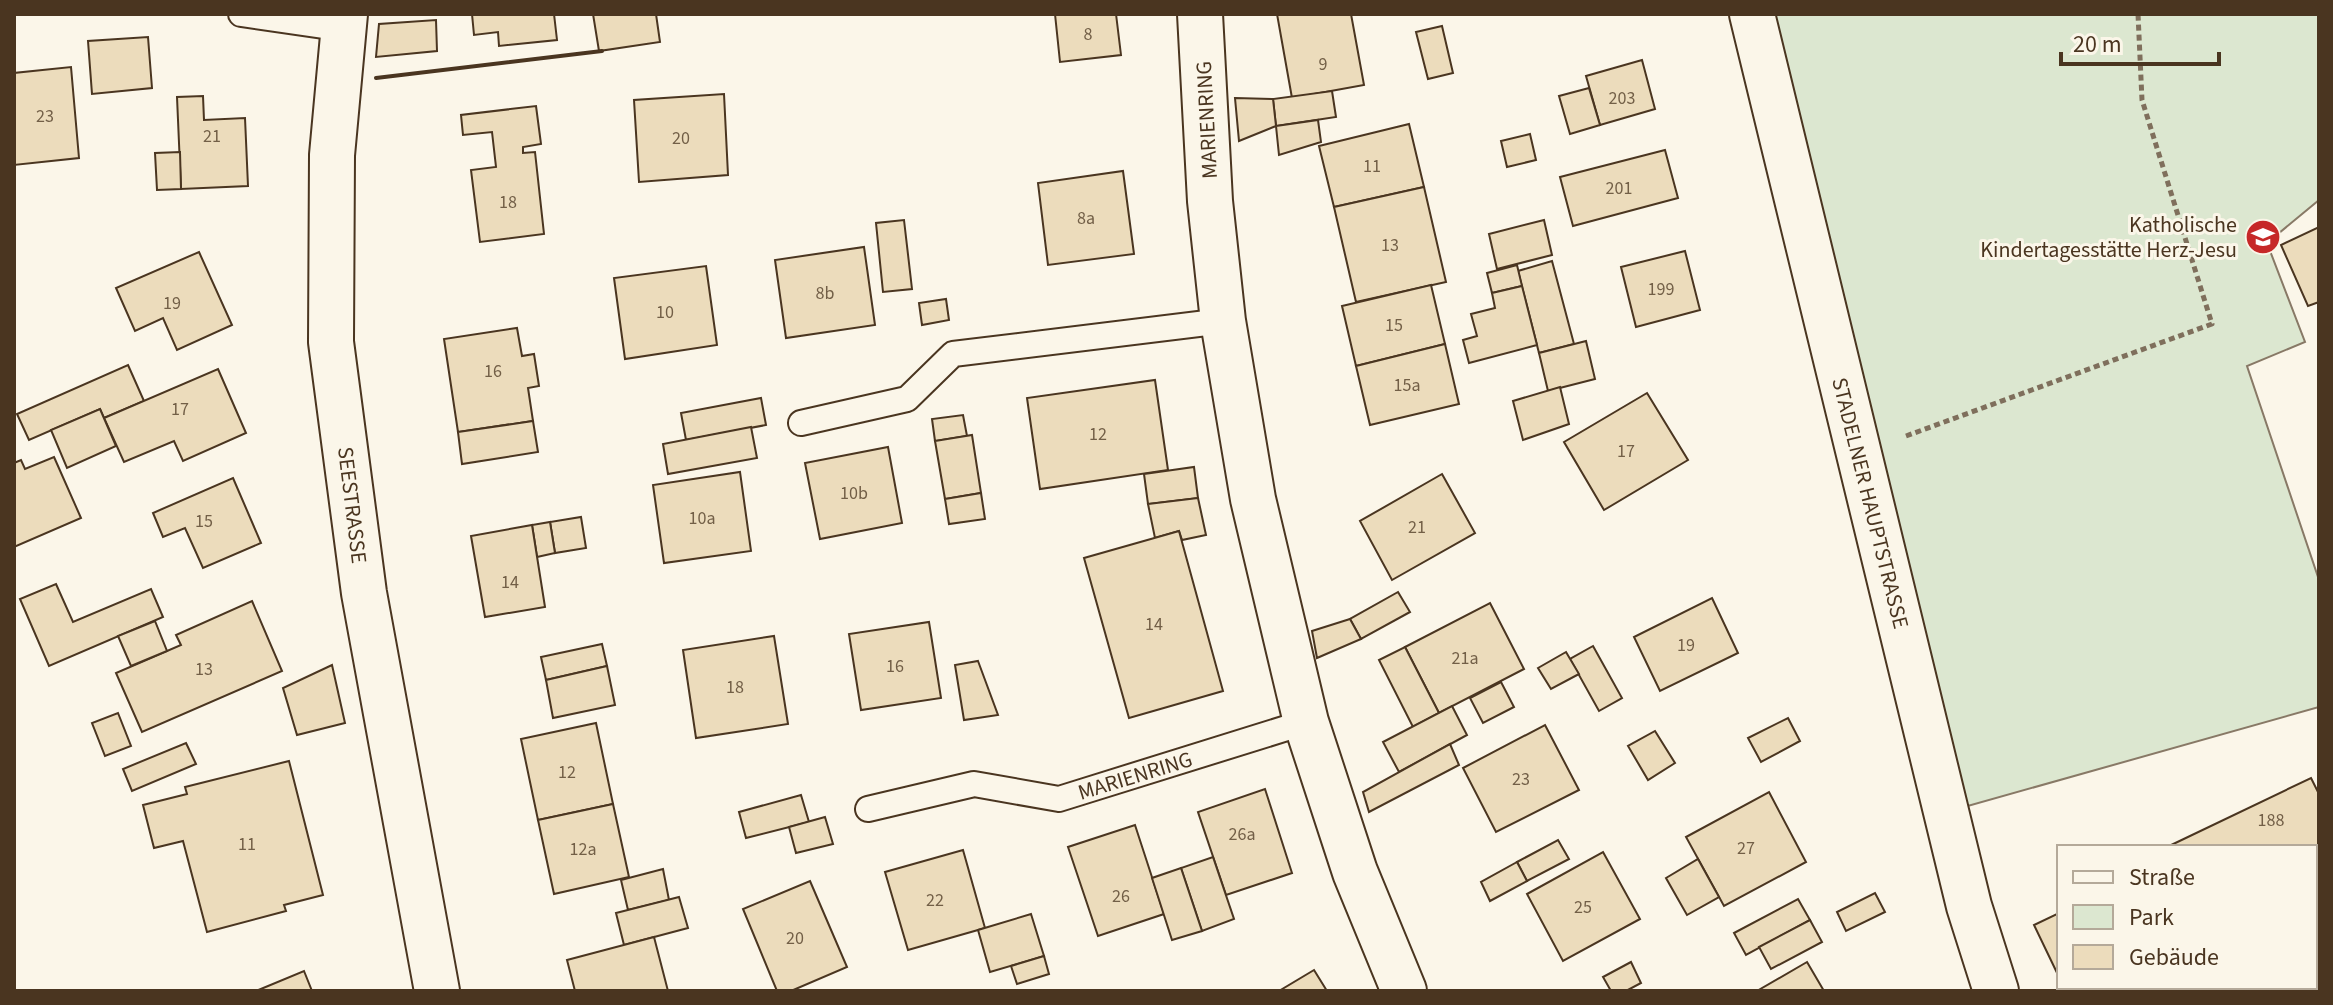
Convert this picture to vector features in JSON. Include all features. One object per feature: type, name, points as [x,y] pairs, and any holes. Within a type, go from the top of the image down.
[{"type":"street","name":"MARIENRING","points":[[1200,14],[1210,201],[1223,321],[1253,499],[1306,722],[1355,872],[1404,991]]},
{"type":"street","name":"STADELNER HAUPTSTRASSE","points":[[1752,14],[1969,906],[1996,991]]},
{"type":"street","name":"SEESTRASSE","points":[[344,22],[332,155],[331,342],[364,593],[437,991]]},
{"type":"lane","points":[[241,14],[344,22]]},
{"type":"lane","points":[[801,423],[907,399],[953,354],[1223,321]]},
{"type":"lane","name":"MARIENRING","points":[[868,809],[974,784],[1059,799],[1306,722]]},
{"type":"path","points":[[1859,453],[2212,324],[2142,100],[2138,14]]},
{"type":"green space","points":[[1753,14],[2319,14],[2319,200],[2267,243],[2305,342],[2247,366],[2319,580],[2319,707],[1950,811]]},
{"type":"building","points":[[472,14],[554,14],[557,40],[499,46],[498,32],[474,35]]},
{"type":"building","points":[[593,14],[656,14],[660,42],[599,51]]},
{"type":"building","points":[[1055,14],[1116,14],[1121,55],[1060,62]]},
{"type":"building","points":[[1277,14],[1351,14],[1364,85],[1292,98]]},
{"type":"building","points":[[436,20],[437,51],[376,57],[379,24]]},
{"type":"building","points":[[1442,26],[1453,73],[1428,79],[1416,32]]},
{"type":"building","points":[[148,37],[152,88],[92,94],[88,41]]},
{"type":"building","points":[[1642,60],[1655,109],[1600,125],[1586,76]]},
{"type":"building","points":[[71,67],[79,158],[14,165],[14,73]]},
{"type":"building","points":[[1589,88],[1600,125],[1570,134],[1559,96]]},
{"type":"building","points":[[1332,91],[1336,117],[1276,126],[1273,99]]},
{"type":"building","points":[[724,94],[728,175],[639,182],[634,100]]},
{"type":"building","points":[[203,96],[204,120],[245,118],[248,186],[181,189],[177,97]]},
{"type":"building","points":[[1235,98],[1273,99],[1276,126],[1239,141]]},
{"type":"building","points":[[536,106],[541,144],[523,147],[523,153],[535,152],[544,234],[480,242],[471,170],[496,167],[492,132],[463,135],[461,115]]},
{"type":"building","points":[[1318,120],[1321,142],[1279,155],[1276,126]]},
{"type":"building","points":[[1409,124],[1424,187],[1334,207],[1319,146]]},
{"type":"building","points":[[1530,134],[1536,160],[1507,167],[1501,141]]},
{"type":"building","points":[[1665,150],[1678,198],[1573,226],[1560,177]]},
{"type":"building","points":[[180,152],[181,189],[157,190],[155,153]]},
{"type":"building","points":[[1123,171],[1134,254],[1048,265],[1038,183]]},
{"type":"building","points":[[1424,187],[1446,282],[1356,302],[1334,207]]},
{"type":"building","points":[[904,220],[912,289],[883,292],[876,223]]},
{"type":"building","points":[[1544,220],[1552,255],[1497,269],[1489,234]]},
{"type":"building","points":[[2319,227],[2319,302],[2308,306],[2281,245]]},
{"type":"building","points":[[864,247],[875,325],[786,338],[775,260]]},
{"type":"building","points":[[1685,251],[1700,310],[1636,327],[1621,267]]},
{"type":"building","points":[[199,252],[232,325],[177,350],[163,318],[135,331],[116,288]]},
{"type":"building","points":[[1552,261],[1574,344],[1539,353],[1518,271]]},
{"type":"building","points":[[1517,265],[1522,286],[1492,293],[1487,273]]},
{"type":"building","points":[[706,266],[717,345],[625,359],[614,278]]},
{"type":"building","points":[[1431,285],[1445,344],[1356,366],[1342,306]]},
{"type":"building","points":[[1522,286],[1537,345],[1469,363],[1463,340],[1477,336],[1471,314],[1495,308],[1492,293]]},
{"type":"building","points":[[946,299],[949,320],[922,325],[919,303]]},
{"type":"building","points":[[517,328],[522,356],[534,354],[539,386],[528,388],[533,421],[458,432],[444,339]]},
{"type":"building","points":[[1586,341],[1595,379],[1548,391],[1539,353]]},
{"type":"building","points":[[1445,344],[1459,404],[1370,425],[1356,366]]},
{"type":"building","points":[[128,365],[144,401],[104,418],[100,409],[29,440],[17,414]]},
{"type":"building","points":[[218,369],[246,433],[183,461],[174,441],[124,462],[104,418]]},
{"type":"building","points":[[1155,380],[1168,470],[1040,489],[1027,398]]},
{"type":"building","points":[[1560,387],[1569,424],[1523,440],[1513,401]]},
{"type":"building","points":[[1647,393],[1688,460],[1604,510],[1564,442]]},
{"type":"building","points":[[761,398],[766,425],[686,440],[681,413]]},
{"type":"building","points":[[100,409],[116,446],[67,468],[51,430]]},
{"type":"building","points":[[963,415],[967,436],[935,441],[932,419]]},
{"type":"building","points":[[533,421],[538,452],[462,464],[458,432]]},
{"type":"building","points":[[751,427],[757,458],[668,474],[663,444]]},
{"type":"building","points":[[972,435],[981,493],[945,499],[935,441]]},
{"type":"building","points":[[888,447],[902,523],[820,539],[805,463]]},
{"type":"building","points":[[54,457],[81,518],[14,547],[14,463],[21,460],[25,469]]},
{"type":"building","points":[[1194,467],[1198,498],[1148,504],[1144,474]]},
{"type":"building","points":[[740,472],[751,551],[664,563],[653,485]]},
{"type":"building","points":[[1442,474],[1475,533],[1392,580],[1360,521]]},
{"type":"building","points":[[233,478],[261,543],[203,568],[185,528],[163,537],[153,513]]},
{"type":"building","points":[[981,493],[985,519],[949,524],[945,499]]},
{"type":"building","points":[[1198,498],[1206,535],[1182,540],[1179,531],[1155,538],[1148,504]]},
{"type":"building","points":[[581,517],[586,548],[555,553],[550,522]]},
{"type":"building","points":[[550,522],[555,553],[537,557],[532,525]]},
{"type":"building","points":[[532,525],[545,607],[485,617],[471,536]]},
{"type":"building","points":[[1179,531],[1223,691],[1129,718],[1084,558]]},
{"type":"building","points":[[56,584],[73,622],[151,589],[163,617],[49,666],[20,599]]},
{"type":"building","points":[[1398,592],[1410,612],[1361,639],[1350,619]]},
{"type":"building","points":[[1712,598],[1738,653],[1660,691],[1634,637]]},
{"type":"building","points":[[252,601],[282,671],[142,732],[116,673],[181,645],[176,635]]},
{"type":"building","points":[[1490,603],[1524,669],[1439,713],[1405,647]]},
{"type":"building","points":[[1350,619],[1361,639],[1317,658],[1312,631]]},
{"type":"building","points":[[155,621],[167,651],[131,666],[118,636]]},
{"type":"building","points":[[929,622],[941,698],[861,710],[849,634]]},
{"type":"building","points":[[774,636],[788,724],[696,738],[683,650]]},
{"type":"building","points":[[602,644],[607,666],[546,680],[541,657]]},
{"type":"building","points":[[1593,646],[1622,698],[1599,711],[1570,659]]},
{"type":"building","points":[[1405,647],[1439,713],[1413,727],[1379,660]]},
{"type":"building","points":[[1566,652],[1579,674],[1551,689],[1538,668]]},
{"type":"building","points":[[978,661],[998,715],[964,720],[955,665]]},
{"type":"building","points":[[332,665],[345,723],[297,735],[283,688]]},
{"type":"building","points":[[607,666],[615,705],[553,718],[546,680]]},
{"type":"building","points":[[1501,682],[1514,707],[1483,723],[1470,698]]},
{"type":"building","points":[[1452,706],[1467,735],[1399,772],[1383,742]]},
{"type":"building","points":[[118,713],[131,746],[105,756],[92,723]]},
{"type":"building","points":[[1788,718],[1800,741],[1761,762],[1748,738]]},
{"type":"building","points":[[596,723],[613,804],[538,820],[521,739]]},
{"type":"building","points":[[1545,725],[1579,790],[1496,832],[1463,768]]},
{"type":"building","points":[[1655,731],[1675,763],[1648,780],[1628,746]]},
{"type":"building","points":[[186,743],[196,764],[132,791],[123,769]]},
{"type":"building","points":[[1450,744],[1459,765],[1369,812],[1363,792]]},
{"type":"building","points":[[289,761],[323,895],[284,905],[286,911],[207,932],[183,841],[154,848],[143,805],[187,794],[185,787]]},
{"type":"building","points":[[2311,778],[2319,794],[2317,867],[2317,845],[2171,845]]},
{"type":"building","points":[[1265,789],[1292,873],[1226,895],[1198,812]]},
{"type":"building","points":[[1769,792],[1806,862],[1724,906],[1686,837]]},
{"type":"building","points":[[801,795],[809,822],[746,838],[739,812]]},
{"type":"building","points":[[613,804],[629,877],[554,894],[538,820]]},
{"type":"building","points":[[825,817],[833,844],[796,853],[789,827]]},
{"type":"building","points":[[1135,825],[1164,914],[1098,936],[1068,847]]},
{"type":"building","points":[[1558,840],[1569,859],[1527,881],[1517,862]]},
{"type":"building","points":[[963,850],[985,928],[908,950],[885,872]]},
{"type":"building","points":[[1603,852],[1640,919],[1563,961],[1527,894]]},
{"type":"building","points":[[1213,857],[1234,919],[1202,931],[1181,868]]},
{"type":"building","points":[[1698,859],[1719,897],[1687,915],[1666,878]]},
{"type":"building","points":[[1517,862],[1527,881],[1490,901],[1481,882]]},
{"type":"building","points":[[1181,868],[1202,931],[1172,940],[1152,878]]},
{"type":"building","points":[[663,869],[669,900],[628,910],[621,880]]},
{"type":"building","points":[[810,881],[847,967],[791,991],[777,991],[743,909]]},
{"type":"building","points":[[1875,893],[1885,912],[1846,931],[1837,912]]},
{"type":"building","points":[[679,897],[688,928],[624,945],[616,913]]},
{"type":"building","points":[[1798,899],[1810,920],[1746,955],[1734,933]]},
{"type":"building","points":[[1031,914],[1044,956],[990,972],[978,930]]},
{"type":"building","points":[[2057,914],[2057,973],[2034,925]]},
{"type":"building","points":[[1810,920],[1822,942],[1771,969],[1759,947]]},
{"type":"building","points":[[654,937],[668,991],[575,991],[567,960]]},
{"type":"building","points":[[1044,956],[1049,974],[1017,984],[1011,966]]},
{"type":"building","points":[[1631,962],[1641,983],[1626,991],[1611,991],[1603,977]]},
{"type":"building","points":[[1807,962],[1824,991],[1757,991]]},
{"type":"building","points":[[1314,970],[1327,991],[1279,991]]},
{"type":"building","points":[[304,971],[312,991],[256,991]]},
{"type":"wall","points":[[376,78],[602,51]]},
{"type":"place","name":"Katholische Kindertagesstätte Herz-Jesu","points":[[2263,237]]}]
